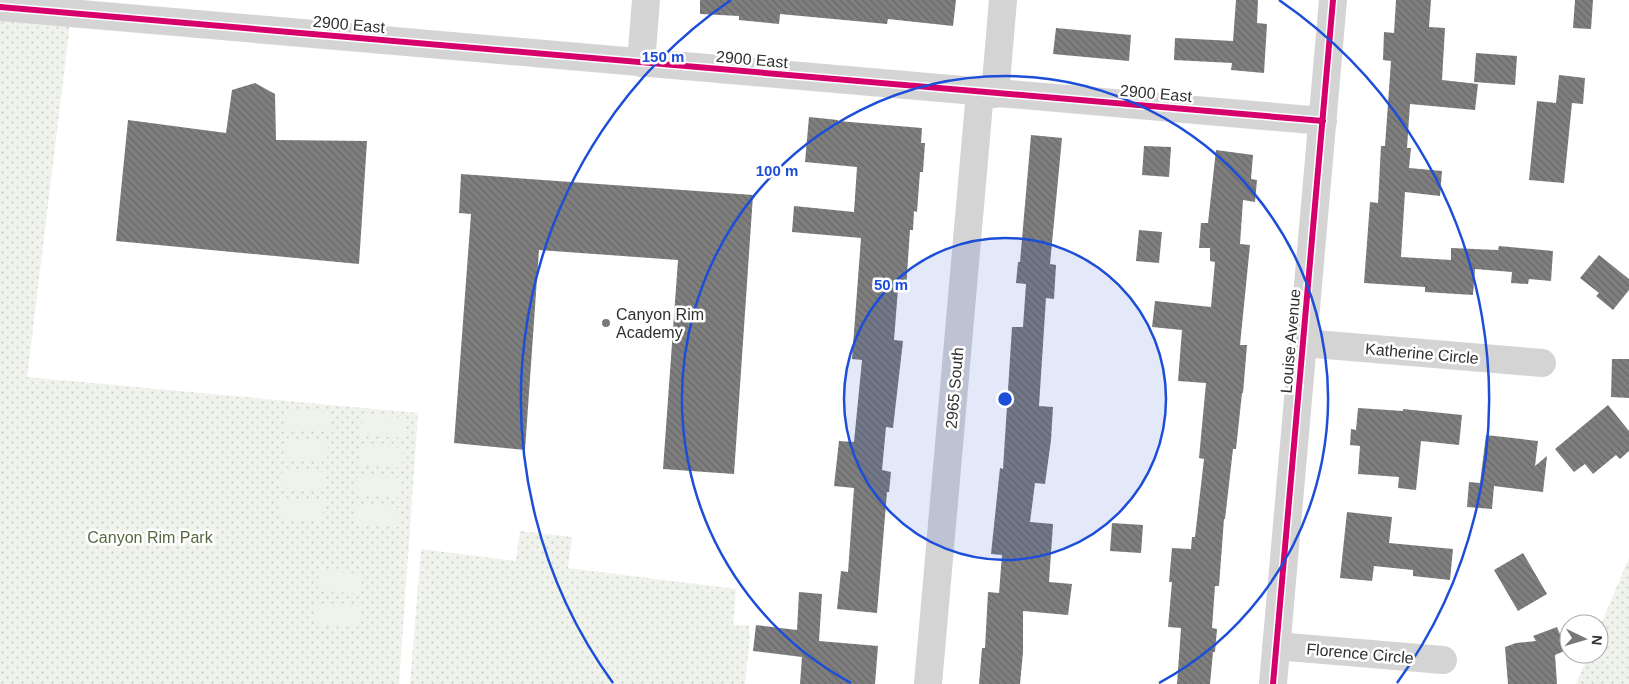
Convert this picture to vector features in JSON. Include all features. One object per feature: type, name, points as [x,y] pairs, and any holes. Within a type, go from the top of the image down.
[{"type":"street","points":[[640,63],[646,0]]},
{"type":"street","name":"2965 South","points":[[928,684],[987,93],[1003,0]]},
{"type":"street","name":"Louise Avenue","points":[[1273,684],[1333,0]]},
{"type":"street","name":"2900 East","points":[[0,7],[1322,122]]},
{"type":"street","name":"Katherine Circle","points":[[1303,343],[1542,363]]},
{"type":"street","name":"Florence Circle","points":[[1276,646],[1443,660]]},
{"type":"green space","name":"Canyon Rim Park","points":[[0,20],[70,24],[27,377],[418,413],[399,684],[0,684]]},
{"type":"green space","points":[[287,409],[331,412],[329,432],[286,429]]},
{"type":"green space","points":[[363,415],[406,418],[405,438],[361,435]]},
{"type":"green space","points":[[285,438],[328,442],[327,462],[283,458]]},
{"type":"green space","points":[[360,444],[404,448],[402,468],[359,465]]},
{"type":"green space","points":[[283,468],[326,472],[324,492],[281,488]]},
{"type":"green space","points":[[358,475],[402,478],[400,498],[356,494]]},
{"type":"green space","points":[[280,498],[324,501],[322,521],[279,518]]},
{"type":"green space","points":[[356,504],[399,508],[398,527],[354,524]]},
{"type":"green space","points":[[520,531],[572,537],[568,568],[736,589],[733,625],[749,625],[750,637],[745,684],[410,684],[421,549],[516,561]]},
{"type":"green space","points":[[1629,558],[1629,684],[1576,684],[1585,664],[1609,664],[1609,614],[1605,614]]},
{"type":"green space","points":[[319,570],[362,574],[361,594],[318,590]]},
{"type":"green space","points":[[316,604],[360,607],[358,627],[315,624]]},
{"type":"building","points":[[700,0],[956,0],[953,26],[888,19],[887,24],[780,14],[779,24],[739,20],[739,16],[700,14]]},
{"type":"building","points":[[1236,0],[1258,0],[1257,23],[1267,24],[1264,73],[1231,70],[1232,63],[1174,60],[1175,38],[1233,41]]},
{"type":"building","points":[[1396,0],[1431,0],[1429,27],[1445,28],[1442,80],[1478,84],[1475,110],[1410,104],[1407,148],[1411,148],[1409,168],[1442,171],[1440,196],[1405,192],[1401,257],[1451,260],[1451,248],[1498,250],[1499,246],[1553,251],[1551,281],[1529,279],[1528,284],[1511,283],[1512,272],[1475,269],[1473,295],[1425,292],[1425,287],[1364,283],[1370,202],[1378,203],[1381,146],[1385,146],[1391,61],[1383,60],[1384,32],[1394,33]]},
{"type":"building","points":[[1575,0],[1593,0],[1591,29],[1573,28]]},
{"type":"building","points":[[1056,28],[1131,35],[1129,61],[1053,54]]},
{"type":"building","points":[[1476,53],[1517,56],[1515,85],[1474,82]]},
{"type":"building","points":[[1559,75],[1585,78],[1583,104],[1572,103],[1564,183],[1529,180],[1537,101],[1556,103]]},
{"type":"building","points":[[255,83],[275,94],[276,140],[367,141],[359,264],[116,241],[128,120],[226,133],[232,90]]},
{"type":"building","points":[[809,117],[922,128],[921,143],[925,143],[923,172],[920,172],[917,212],[914,211],[913,230],[910,230],[906,289],[898,289],[894,340],[903,341],[893,428],[886,427],[882,470],[891,472],[889,492],[887,492],[877,613],[837,609],[841,571],[848,572],[854,488],[834,486],[839,441],[854,442],[862,360],[852,359],[861,238],[792,232],[794,206],[854,212],[857,167],[805,162]]},
{"type":"building","points":[[1031,135],[1062,138],[1050,264],[1056,265],[1054,299],[1046,298],[1039,406],[1053,407],[1051,440],[1045,484],[1035,483],[1030,522],[1053,524],[1049,582],[1072,584],[1068,615],[1023,611],[1023,652],[1020,684],[979,684],[982,648],[985,648],[988,592],[999,593],[1002,555],[991,554],[1000,468],[1003,469],[1012,327],[1023,327],[1026,284],[1016,283],[1018,262],[1020,262]]},
{"type":"building","points":[[1144,146],[1171,147],[1169,177],[1142,175]]},
{"type":"building","points":[[1216,150],[1253,155],[1251,179],[1257,180],[1255,202],[1243,200],[1240,244],[1250,245],[1240,345],[1247,345],[1236,449],[1233,449],[1224,519],[1219,586],[1215,586],[1212,628],[1217,629],[1210,684],[1177,684],[1181,628],[1168,627],[1172,582],[1169,582],[1172,548],[1191,549],[1192,537],[1195,537],[1204,459],[1199,458],[1206,383],[1178,381],[1182,330],[1152,327],[1155,301],[1211,307],[1215,262],[1210,261],[1210,248],[1199,248],[1201,223],[1208,223]]},
{"type":"building","name":"Canyon Rim Academy","points":[[461,174],[753,195],[734,474],[663,469],[678,260],[539,250],[525,450],[454,443],[471,214],[459,213]]},
{"type":"building","points":[[1139,230],[1162,232],[1159,263],[1136,261]]},
{"type":"building","points":[[1599,255],[1629,279],[1629,290],[1613,310],[1596,296],[1599,293],[1580,278]]},
{"type":"building","points":[[1612,359],[1629,359],[1629,398],[1611,397]]},
{"type":"building","points":[[1608,405],[1629,431],[1629,451],[1620,459],[1616,455],[1593,474],[1585,464],[1574,472],[1555,449]]},
{"type":"building","points":[[1358,408],[1403,411],[1403,409],[1462,415],[1459,445],[1421,441],[1416,490],[1398,488],[1399,477],[1358,474],[1360,446],[1350,445],[1351,429],[1356,430]]},
{"type":"building","points":[[1486,435],[1538,441],[1535,466],[1547,456],[1543,492],[1494,486],[1492,509],[1467,507],[1469,482],[1480,483]]},
{"type":"building","points":[[1347,512],[1392,517],[1389,543],[1453,549],[1450,580],[1413,576],[1413,570],[1374,566],[1372,581],[1340,578]]},
{"type":"building","points":[[1112,523],[1143,525],[1141,553],[1110,551]]},
{"type":"building","points":[[1523,553],[1547,594],[1518,611],[1494,570]]},
{"type":"building","points":[[799,592],[822,594],[819,641],[878,646],[875,684],[800,684],[802,657],[753,651],[756,625],[797,630]]},
{"type":"building","points":[[1557,627],[1559,632],[1559,653],[1555,655],[1557,684],[1508,684],[1505,647],[1516,643],[1536,641],[1533,636]]},
{"type":"cycle path","points":[[1273,684],[1333,0]]},
{"type":"cycle path","points":[[0,7],[1323,121]]},
{"type":"place","name":"Canyon Rim Academy","points":[[606,323]]}]
